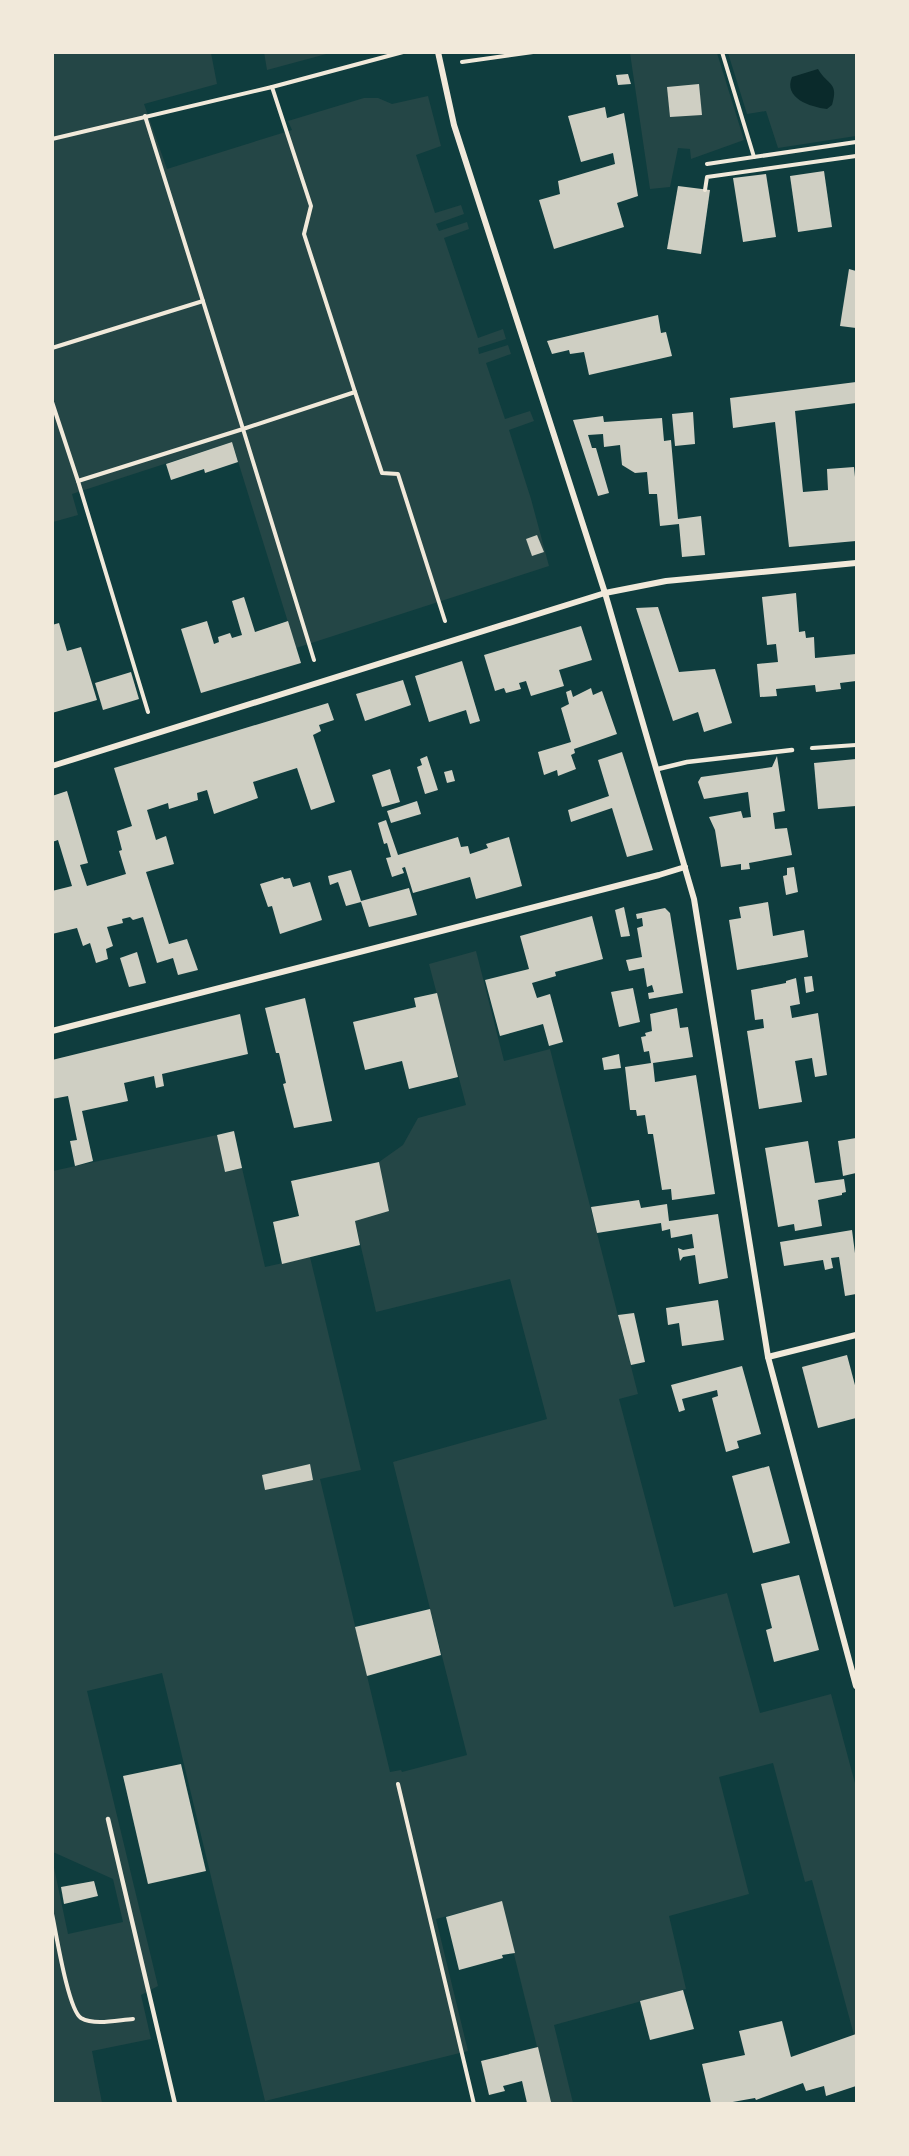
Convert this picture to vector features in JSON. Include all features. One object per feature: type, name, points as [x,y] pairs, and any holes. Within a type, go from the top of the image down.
[{"type":"street","points":[[438,52],[454,125],[605,593],[694,899],[768,1357],[856,1686]]},
{"type":"street","points":[[52,766],[605,593],[666,581],[856,563]]},
{"type":"street","points":[[52,1030],[568,899],[685,867]]},
{"type":"street","points":[[768,1357],[856,1335]]},
{"type":"lane","points":[[658,769],[687,762],[792,750]]},
{"type":"lane","points":[[108,1819],[175,2103]]},
{"type":"path","points":[[52,139],[272,87],[403,52]]},
{"type":"path","points":[[441,65],[533,52]]},
{"type":"path","points":[[722,52],[754,157]]},
{"type":"path","points":[[272,87],[312,206],[304,234],[355,392],[382,473],[398,474],[452,641]]},
{"type":"path","points":[[145,116],[321,681]]},
{"type":"path","points":[[707,164],[856,142]]},
{"type":"path","points":[[705,190],[707,177],[856,156]]},
{"type":"path","points":[[52,348],[203,301]]},
{"type":"path","points":[[78,481],[355,392]]},
{"type":"path","points":[[52,402],[154,733]]},
{"type":"path","points":[[792,750],[856,745]]},
{"type":"path","points":[[398,1784],[474,2103]]},
{"type":"path","points":[[52,1914],[69,1993],[75,2010],[82,2018],[97,2022],[155,2017]]},
{"type":"shaded area","points":[[264,52],[330,52],[330,53],[267,70]]},
{"type":"shaded area","points":[[53,53],[211,53],[217,84],[144,104],[167,169],[292,130],[288,121],[364,98],[378,98],[392,104],[428,96],[441,146],[416,155],[435,213],[461,205],[464,214],[436,224],[439,231],[467,222],[469,229],[444,238],[478,338],[503,329],[506,339],[478,348],[479,354],[508,345],[511,354],[486,363],[505,419],[530,411],[534,421],[509,430],[549,566],[296,648],[232,442],[72,494],[78,515],[53,522]]},
{"type":"shaded area","points":[[630,53],[717,53],[744,140],[691,159],[690,149],[678,148],[670,187],[650,189]]},
{"type":"shaded area","points":[[728,53],[856,53],[856,136],[778,148],[766,111],[747,114]]},
{"type":"shaded area","points":[[818,69],[834,92],[832,105],[827,109],[806,104],[791,91],[792,77]]},
{"type":"shaded area","points":[[476,951],[504,1061],[550,1049],[638,1394],[619,1399],[674,1607],[727,1593],[760,1713],[831,1694],[856,1787],[856,2034],[854,2035],[812,1880],[805,1882],[773,1763],[719,1777],[749,1894],[669,1916],[686,1989],[554,2025],[573,2103],[551,2103],[501,1902],[436,1919],[468,2051],[265,2101],[162,1673],[87,1691],[158,1986],[141,1995],[151,2039],[92,2051],[102,2103],[53,2103],[52,1858],[68,1934],[123,1922],[113,1879],[53,1852],[53,1171],[217,1135],[225,1172],[242,1168],[265,1267],[310,1257],[361,1470],[320,1479],[390,1772],[401,1770],[402,1772],[467,1755],[393,1462],[547,1419],[510,1279],[376,1312],[355,1221],[379,1162],[403,1145],[418,1118],[466,1105],[429,964]]},
{"type":"building","points":[[628,74],[631,84],[618,85],[616,75]]},
{"type":"building","points":[[699,84],[702,115],[670,117],[667,87]]},
{"type":"building","points":[[605,107],[607,118],[624,113],[638,196],[617,203],[624,227],[554,249],[539,200],[560,194],[558,181],[615,164],[613,153],[581,162],[568,116]]},
{"type":"building","points":[[824,171],[832,227],[798,232],[790,176]]},
{"type":"building","points":[[766,174],[776,237],[743,242],[733,178]]},
{"type":"building","points":[[678,186],[710,190],[701,254],[667,249]]},
{"type":"building","points":[[849,269],[856,271],[856,328],[840,326]]},
{"type":"building","points":[[658,315],[661,333],[666,332],[672,356],[589,375],[584,352],[570,354],[569,350],[552,354],[547,341]]},
{"type":"building","points":[[856,382],[856,403],[795,411],[803,492],[828,490],[827,469],[854,467],[856,541],[789,547],[775,422],[733,428],[730,398]]},
{"type":"building","points":[[693,412],[695,444],[675,446],[672,414]]},
{"type":"building","points":[[603,416],[604,422],[662,418],[664,441],[671,440],[678,519],[701,516],[705,555],[682,557],[679,524],[660,526],[657,494],[649,494],[647,472],[635,473],[622,465],[620,445],[604,447],[603,434],[588,435],[592,448],[596,448],[609,493],[598,496],[573,420]]},
{"type":"building","points":[[232,442],[238,462],[205,473],[204,469],[171,480],[166,464]]},
{"type":"building","points":[[537,535],[544,552],[532,556],[526,539]]},
{"type":"building","points":[[796,593],[799,632],[805,631],[806,638],[814,637],[815,658],[856,654],[856,681],[840,683],[841,689],[816,692],[815,685],[776,689],[777,696],[760,697],[757,664],[778,662],[776,644],[767,645],[762,597]]},
{"type":"building","points":[[244,597],[255,632],[288,621],[301,663],[201,693],[181,629],[207,621],[214,644],[219,642],[218,637],[230,633],[232,638],[242,635],[232,601]]},
{"type":"building","points":[[658,607],[679,672],[715,669],[732,723],[704,732],[698,712],[673,721],[636,608]]},
{"type":"building","points":[[59,623],[67,651],[81,647],[97,700],[52,713],[52,625]]},
{"type":"building","points":[[581,626],[592,660],[559,670],[564,686],[531,696],[526,681],[519,683],[521,689],[506,693],[504,688],[495,691],[484,655]]},
{"type":"building","points":[[462,661],[480,721],[470,724],[466,710],[429,722],[415,676]]},
{"type":"building","points":[[131,672],[139,699],[103,710],[95,683]]},
{"type":"building","points":[[403,680],[411,705],[365,721],[356,694]]},
{"type":"building","points":[[591,688],[593,695],[602,691],[617,734],[574,749],[575,753],[571,755],[576,769],[558,776],[557,770],[544,775],[538,752],[571,742],[561,708],[569,704],[566,692],[571,690],[573,697]]},
{"type":"building","points":[[328,703],[334,720],[319,725],[321,731],[313,735],[335,802],[311,810],[297,768],[253,782],[258,798],[214,814],[207,790],[197,793],[198,800],[169,809],[168,803],[147,810],[156,840],[166,836],[174,864],[146,872],[169,944],[187,939],[198,970],[178,975],[173,958],[157,963],[143,917],[133,920],[130,917],[122,919],[123,923],[107,927],[113,946],[106,949],[108,959],[96,963],[90,943],[83,946],[77,928],[52,934],[52,891],[72,886],[58,840],[52,842],[52,796],[67,791],[88,863],[80,865],[87,886],[126,874],[119,851],[122,850],[117,831],[132,826],[114,768]]},
{"type":"building","points":[[622,752],[653,850],[627,857],[612,808],[571,822],[568,810],[609,796],[598,760]]},
{"type":"building","points":[[427,756],[438,790],[425,794],[417,767],[422,765],[420,759]]},
{"type":"building","points":[[777,756],[785,811],[773,813],[775,829],[787,828],[792,855],[749,863],[750,869],[741,870],[741,864],[721,867],[715,830],[709,817],[741,811],[743,818],[751,817],[748,792],[704,799],[698,782],[701,777],[772,767]]},
{"type":"building","points":[[856,759],[856,806],[818,809],[814,763]]},
{"type":"building","points":[[390,769],[400,802],[382,807],[372,775]]},
{"type":"building","points":[[452,770],[455,781],[447,783],[444,772]]},
{"type":"building","points":[[417,801],[421,814],[391,823],[387,811]]},
{"type":"building","points":[[386,820],[398,855],[458,837],[461,847],[468,846],[470,854],[488,848],[486,844],[509,837],[522,886],[476,899],[470,877],[413,893],[405,867],[402,868],[404,873],[392,877],[386,858],[391,857],[387,843],[384,844],[378,823]]},
{"type":"building","points":[[794,867],[798,892],[786,895],[783,876],[787,875],[787,868]]},
{"type":"building","points":[[351,870],[361,901],[409,888],[417,915],[369,927],[361,902],[346,906],[338,882],[330,885],[328,876]]},
{"type":"building","points":[[283,877],[284,879],[290,878],[293,887],[310,882],[322,920],[280,934],[272,906],[268,907],[260,884]]},
{"type":"building","points":[[768,902],[773,936],[804,930],[808,957],[737,970],[729,920],[741,918],[739,907]]},
{"type":"building","points":[[624,907],[630,936],[621,937],[615,910]]},
{"type":"building","points":[[665,908],[670,913],[683,993],[649,999],[648,993],[654,992],[652,985],[647,987],[644,968],[629,971],[626,960],[642,957],[637,928],[643,926],[642,918],[637,919],[636,914]]},
{"type":"building","points":[[592,916],[603,959],[555,972],[556,976],[532,983],[537,998],[550,994],[563,1042],[549,1046],[543,1024],[500,1036],[485,980],[529,969],[520,936]]},
{"type":"building","points":[[137,952],[146,983],[129,987],[120,958]]},
{"type":"building","points":[[812,976],[814,991],[806,993],[804,977]]},
{"type":"building","points":[[796,978],[800,1004],[790,1006],[792,1018],[818,1013],[827,1075],[815,1077],[812,1058],[795,1061],[802,1102],[759,1109],[747,1031],[764,1028],[763,1019],[755,1020],[751,990],[786,983]]},
{"type":"building","points":[[633,988],[640,1022],[619,1027],[611,992]]},
{"type":"building","points":[[437,993],[458,1077],[409,1089],[402,1061],[365,1070],[353,1022],[416,1007],[414,998]]},
{"type":"building","points":[[305,998],[332,1121],[294,1128],[283,1084],[286,1083],[279,1053],[276,1053],[265,1008]]},
{"type":"building","points":[[677,1008],[680,1028],[688,1027],[693,1057],[653,1063],[655,1082],[696,1075],[715,1194],[672,1200],[671,1189],[662,1190],[653,1134],[648,1134],[645,1115],[637,1116],[636,1110],[630,1110],[625,1067],[651,1063],[649,1051],[644,1052],[641,1037],[652,1031],[650,1014]]},
{"type":"building","points":[[240,1014],[248,1054],[162,1074],[164,1086],[156,1088],[154,1076],[124,1083],[128,1101],[82,1111],[93,1161],[75,1166],[70,1141],[77,1140],[68,1096],[52,1099],[52,1060]]},
{"type":"building","points":[[619,1054],[621,1068],[604,1070],[602,1058]]},
{"type":"building","points":[[234,1131],[242,1168],[225,1172],[217,1135]]},
{"type":"building","points":[[856,1138],[856,1173],[843,1176],[838,1141]]},
{"type":"building","points":[[808,1141],[815,1183],[844,1179],[846,1192],[818,1200],[822,1226],[795,1231],[794,1224],[778,1227],[765,1148]]},
{"type":"building","points":[[379,1162],[389,1211],[355,1221],[360,1245],[282,1264],[273,1222],[299,1216],[291,1181]]},
{"type":"building","points":[[639,1200],[641,1208],[667,1204],[669,1221],[718,1214],[728,1278],[699,1284],[695,1255],[683,1257],[680,1261],[678,1248],[683,1250],[694,1248],[692,1234],[671,1238],[670,1229],[662,1231],[661,1223],[597,1233],[591,1207]]},
{"type":"building","points":[[852,1230],[856,1261],[856,1294],[845,1296],[839,1257],[831,1258],[833,1268],[825,1270],[823,1260],[784,1266],[780,1242]]},
{"type":"building","points":[[718,1300],[724,1340],[682,1346],[679,1323],[668,1325],[666,1308]]},
{"type":"building","points":[[634,1313],[645,1362],[631,1365],[618,1315]]},
{"type":"building","points":[[847,1355],[856,1389],[856,1418],[818,1428],[802,1367]]},
{"type":"building","points":[[742,1366],[761,1434],[737,1441],[739,1448],[726,1452],[712,1398],[718,1396],[717,1390],[682,1399],[685,1410],[679,1412],[671,1385]]},
{"type":"building","points":[[310,1464],[313,1480],[265,1490],[262,1475]]},
{"type":"building","points":[[769,1466],[790,1543],[753,1553],[732,1476]]},
{"type":"building","points":[[799,1575],[819,1650],[774,1662],[766,1630],[772,1628],[761,1584]]},
{"type":"building","points":[[430,1609],[441,1655],[367,1676],[355,1627]]},
{"type":"building","points":[[181,1764],[206,1871],[148,1884],[123,1776]]},
{"type":"building","points":[[94,1881],[98,1896],[64,1904],[61,1887]]},
{"type":"building","points":[[502,1901],[515,1953],[502,1955],[503,1958],[459,1970],[446,1917]]},
{"type":"building","points":[[683,1990],[694,2029],[650,2040],[640,2001]]},
{"type":"building","points":[[782,2021],[791,2057],[856,2034],[856,2086],[826,2096],[824,2086],[806,2091],[803,2083],[756,2100],[755,2098],[727,2103],[711,2103],[702,2064],[745,2055],[739,2031]]},
{"type":"building","points":[[538,2047],[551,2102],[527,2103],[522,2081],[503,2086],[505,2091],[489,2095],[481,2061]]}]
